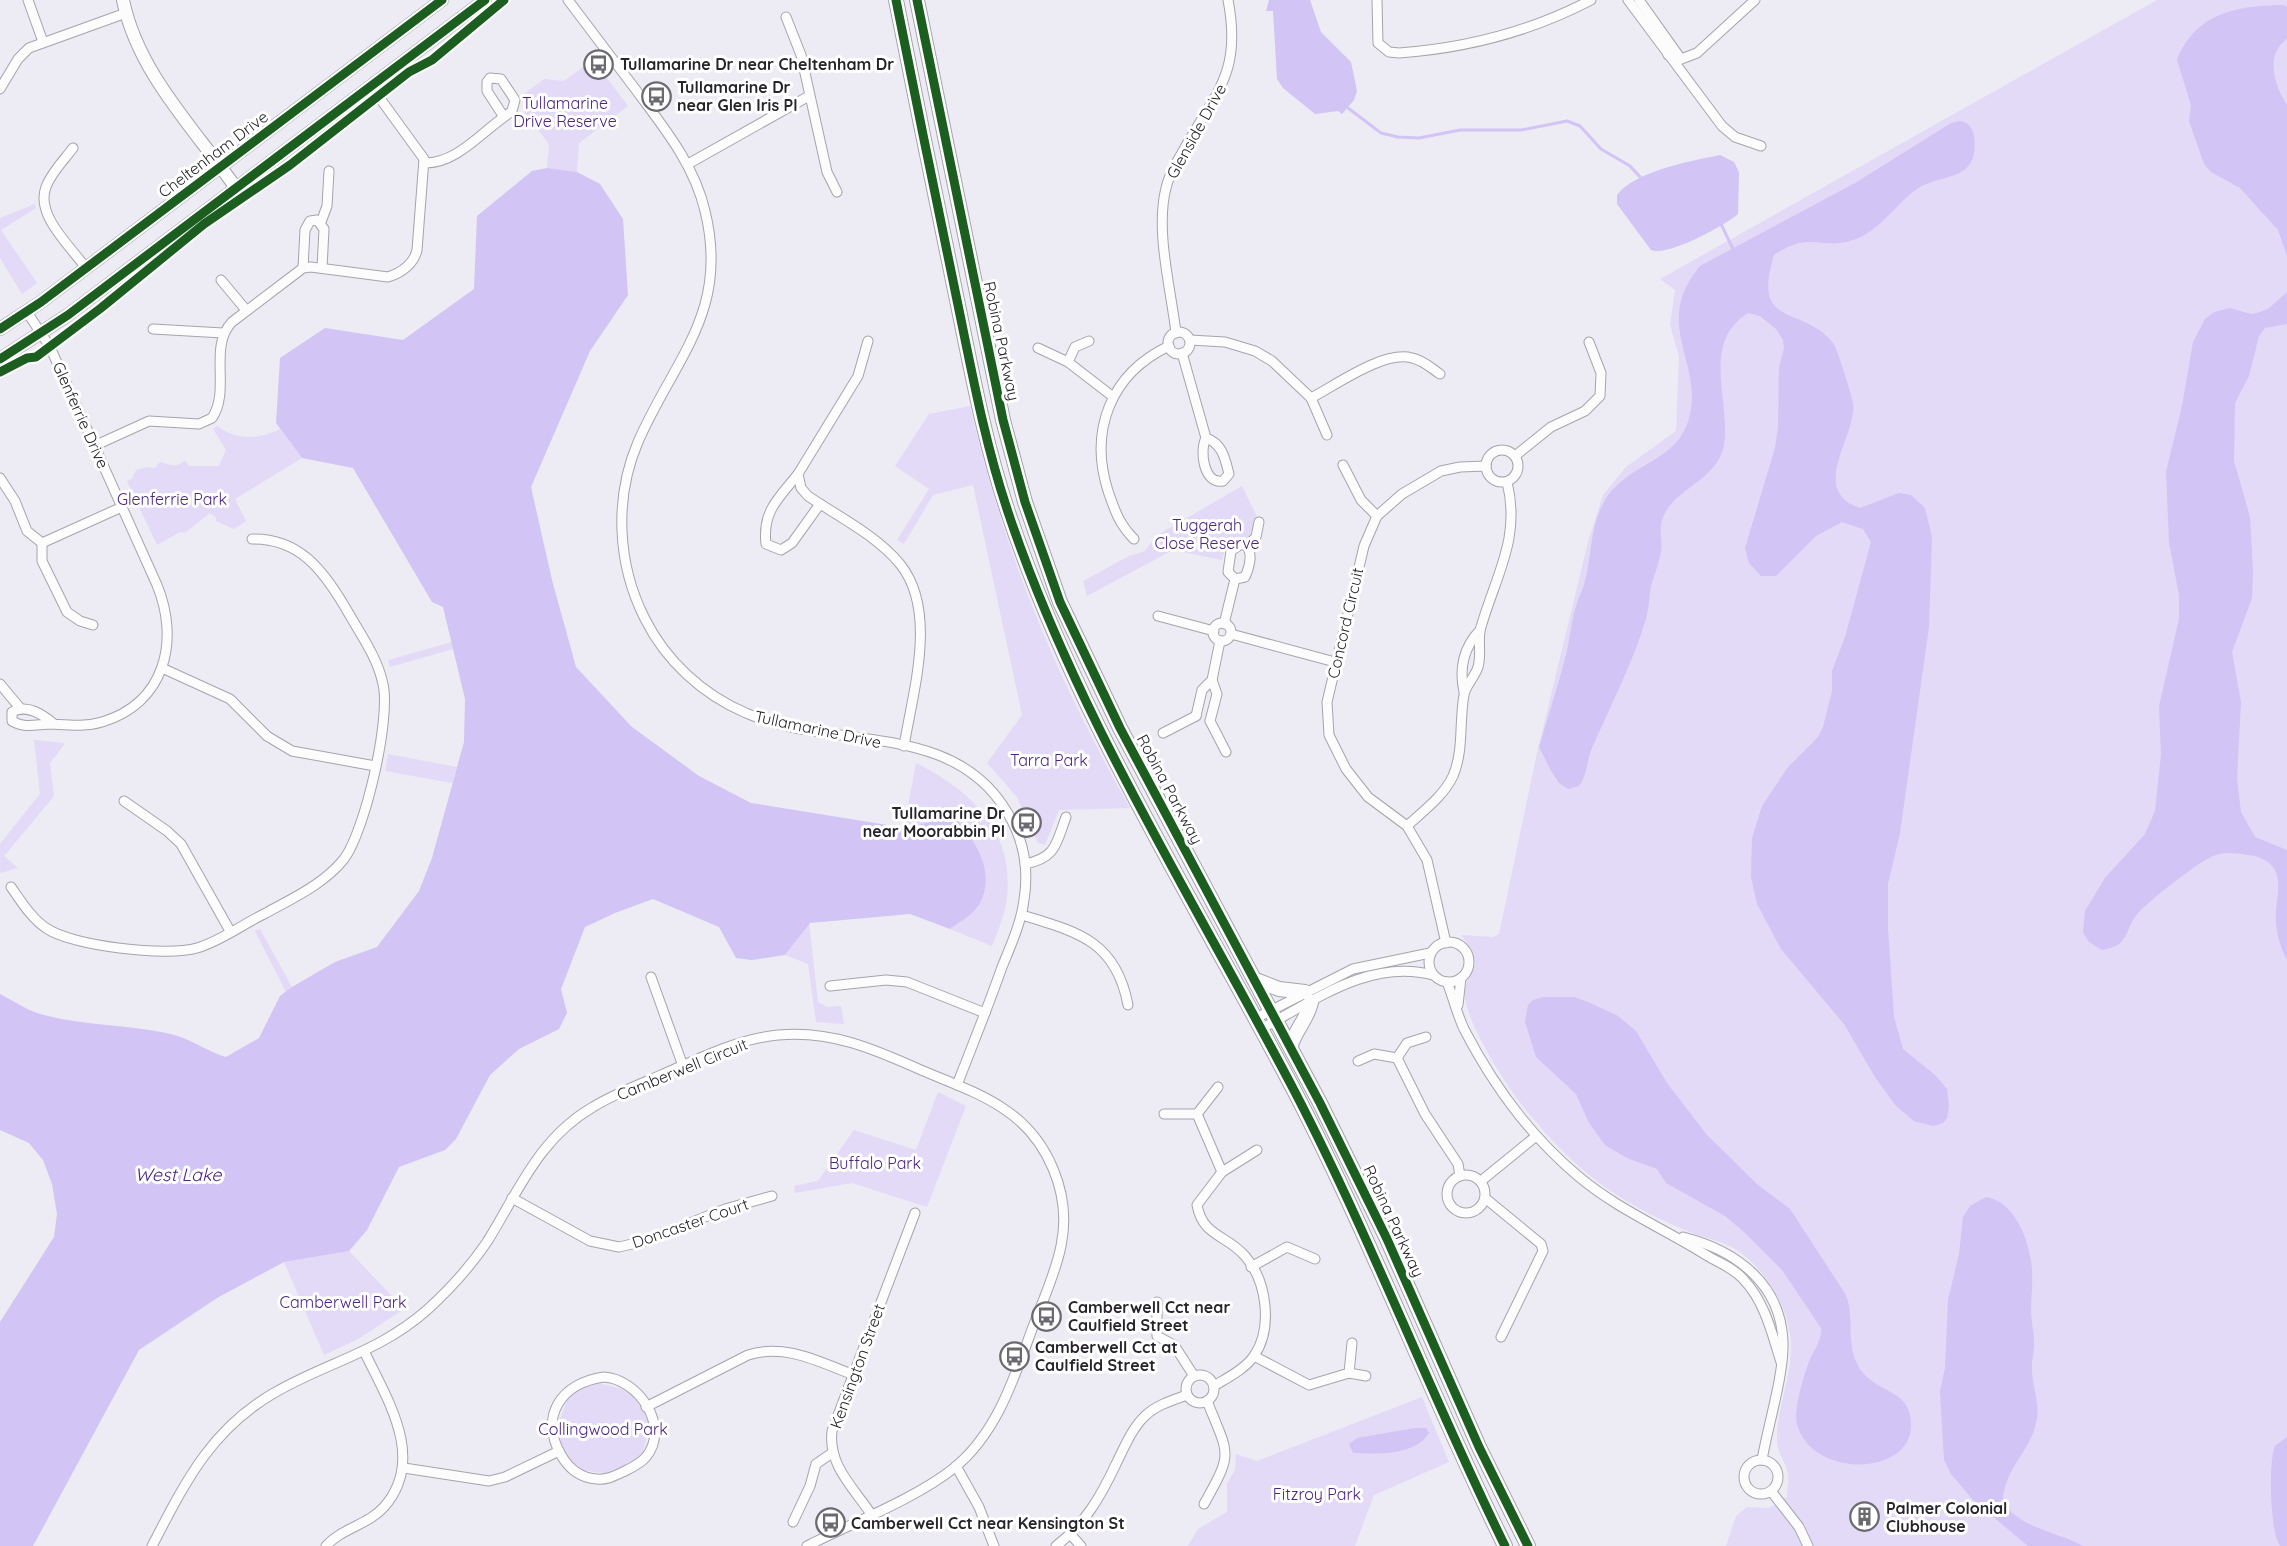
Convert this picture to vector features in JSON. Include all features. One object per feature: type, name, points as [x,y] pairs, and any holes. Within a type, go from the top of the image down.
[{"type":"main road","points":[[123,0],[147,65],[236,188]]},
{"type":"main road","name":"Cheltenham Drive","points":[[0,329],[27,312],[442,0]]},
{"type":"main road","points":[[0,359],[43,333],[485,0]]},
{"type":"main road","name":"Robina Parkway","points":[[896,0],[983,423],[1006,508],[1053,632],[1088,708],[1259,1023],[1351,1206],[1438,1403],[1505,1546]]},
{"type":"main road","name":"Robina Parkway","points":[[917,0],[1003,420],[1025,502],[1060,602],[1091,671],[1291,1045],[1387,1239],[1479,1448],[1528,1546]]},
{"type":"main road","points":[[1256,980],[1308,997],[1309,1013],[1295,1032],[1291,1045]]},
{"type":"street","points":[[28,0],[43,42]]},
{"type":"street","name":"Tullamarine Drive","points":[[568,0],[671,137],[688,164],[706,214],[710,249],[708,294],[695,336],[638,442],[625,484],[622,517],[624,559],[638,606],[659,643],[674,663],[722,701],[764,720],[904,746],[948,758],[980,779],[993,792],[1012,821],[1019,838],[1025,864],[1022,915],[957,1085]]},
{"type":"street","name":"Glenside Drive","points":[[1176,333],[1162,224],[1163,199],[1172,171],[1223,87],[1233,34],[1228,0]]},
{"type":"street","points":[[1377,0],[1378,43],[1389,52],[1399,53],[1492,40],[1532,28],[1591,0]]},
{"type":"street","points":[[1628,0],[1668,56],[1686,75],[1728,132],[1746,142],[1761,146]]},
{"type":"street","points":[[1639,0],[1681,59],[1686,75]]},
{"type":"street","points":[[1668,56],[1681,59],[1700,51],[1755,0]]},
{"type":"street","points":[[0,89],[23,53],[43,42],[126,13]]},
{"type":"street","points":[[786,17],[801,56],[827,172],[837,192]]},
{"type":"street","points":[[94,446],[149,422],[199,424],[212,418],[219,402],[223,333],[246,310],[303,268],[322,268],[388,277],[400,272],[412,261],[417,250],[424,163],[419,149],[371,86]]},
{"type":"street","points":[[688,164],[809,96]]},
{"type":"street","points":[[424,163],[436,163],[450,157],[504,117]]},
{"type":"street","points":[[73,148],[46,185],[44,206],[50,220],[86,268]]},
{"type":"street","points":[[322,268],[324,230],[321,222],[327,206],[329,171]]},
{"type":"street","points":[[303,268],[305,228],[310,221],[321,222]]},
{"type":"street","points":[[221,280],[246,310]]},
{"type":"street","name":"Glenferrie Drive","points":[[27,312],[43,333],[166,605],[168,651],[162,668],[147,693],[120,715],[101,723],[84,726],[19,725],[12,721],[12,712],[20,708],[27,708],[54,724]]},
{"type":"street","points":[[153,329],[223,333]]},
{"type":"street","points":[[1176,333],[1185,334],[1190,340],[1189,349],[1182,354],[1174,352],[1169,346],[1170,338],[1176,333]]},
{"type":"street","points":[[1190,340],[1225,342],[1255,351],[1272,361],[1311,398],[1327,435]]},
{"type":"street","points":[[820,504],[792,543],[781,550],[766,544],[764,525],[773,506],[798,474],[858,376],[868,341]]},
{"type":"street","points":[[1068,362],[1075,348],[1089,341]]},
{"type":"street","points":[[1515,456],[1551,427],[1585,411],[1600,396],[1601,373],[1589,342]]},
{"type":"street","points":[[1134,539],[1117,517],[1100,460],[1102,427],[1113,396],[1140,365],[1169,346]]},
{"type":"street","points":[[1038,348],[1068,362],[1113,396]]},
{"type":"street","points":[[1182,354],[1205,440]]},
{"type":"street","points":[[1311,398],[1381,361],[1396,356],[1420,360],[1440,374]]},
{"type":"street","points":[[1503,450],[1515,456],[1518,471],[1507,482],[1501,483],[1490,477],[1486,466],[1491,454],[1503,450]]},
{"type":"street","points":[[1342,465],[1361,500],[1377,516]]},
{"type":"street","name":"Concord Circuit","points":[[1446,943],[1427,860],[1407,826],[1368,797],[1346,769],[1329,735],[1327,702],[1364,546],[1377,516],[1401,494],[1441,471],[1460,467],[1486,466]]},
{"type":"street","points":[[798,474],[801,488],[820,504],[875,540],[900,564],[917,596],[920,648],[904,746]]},
{"type":"street","points":[[0,478],[15,501],[27,531],[42,543]]},
{"type":"street","points":[[1464,692],[1479,666],[1482,652],[1480,630],[1508,548],[1513,516],[1507,482]]},
{"type":"street","points":[[42,543],[122,507]]},
{"type":"street","points":[[1247,546],[1256,537],[1259,522]]},
{"type":"street","points":[[11,887],[27,910],[44,927],[55,934],[80,942],[172,951],[200,947],[230,932],[315,885],[336,867],[357,835],[375,766],[384,724],[385,694],[380,672],[369,647],[330,583],[309,558],[296,549],[280,543],[252,539]]},
{"type":"street","points":[[42,543],[42,561],[67,612],[80,621],[93,625]]},
{"type":"street","points":[[1235,579],[1228,572],[1231,551],[1237,545],[1247,546]]},
{"type":"street","points":[[1235,579],[1245,577],[1248,571],[1250,553],[1247,546]]},
{"type":"street","points":[[1224,624],[1235,579]]},
{"type":"street","points":[[1158,616],[1214,631]]},
{"type":"street","points":[[1220,641],[1215,637],[1214,631],[1217,625],[1224,624],[1229,628],[1231,634]]},
{"type":"street","points":[[1407,826],[1435,801],[1452,777],[1460,749],[1464,692],[1462,663],[1472,638],[1480,630]]},
{"type":"street","points":[[1231,634],[1335,662]]},
{"type":"street","points":[[1220,641],[1227,639],[1231,634]]},
{"type":"street","points":[[1220,641],[1212,680],[1217,694],[1210,721],[1227,752]]},
{"type":"street","points":[[162,668],[230,699],[267,736],[291,751],[375,766]]},
{"type":"street","points":[[1163,733],[1196,716],[1202,690],[1212,680]]},
{"type":"street","points":[[0,684],[20,708]]},
{"type":"street","points":[[1196,716],[1200,720],[1210,721]]},
{"type":"street","points":[[124,801],[167,831],[181,844],[230,932]]},
{"type":"street","points":[[1025,864],[1041,861],[1050,854],[1066,817]]},
{"type":"street","points":[[1022,915],[1075,932],[1100,947],[1115,966],[1128,1005]]},
{"type":"street","points":[[1259,1023],[1308,997],[1343,973],[1368,964],[1430,953],[1446,943],[1456,944],[1467,954],[1468,965],[1461,978],[1458,1011]]},
{"type":"street","points":[[1430,953],[1429,965],[1433,975]]},
{"type":"street","points":[[1308,997],[1376,974],[1408,969],[1433,975],[1447,982],[1461,978]]},
{"type":"street","points":[[651,977],[683,1066]]},
{"type":"street","points":[[830,986],[886,980],[907,982],[985,1013]]},
{"type":"street","points":[[1447,982],[1463,1027],[1502,1094],[1535,1137],[1578,1177],[1625,1211],[1677,1236],[1712,1244],[1753,1272],[1770,1295],[1780,1320],[1783,1342],[1762,1460]]},
{"type":"street","name":"Camberwell Circuit","points":[[152,1546],[195,1465],[236,1420],[276,1392],[364,1353],[398,1333],[445,1293],[472,1262],[544,1148],[579,1116],[594,1106],[683,1066],[746,1041],[779,1035],[813,1034],[851,1041],[880,1050],[957,1085],[1014,1116],[1037,1140],[1057,1179],[1064,1222],[1056,1266],[999,1412],[983,1437],[956,1466],[934,1481],[807,1546]]},
{"type":"street","points":[[1397,1058],[1407,1044],[1426,1037]]},
{"type":"street","points":[[1358,1061],[1374,1054],[1397,1058]]},
{"type":"street","points":[[1397,1058],[1425,1114],[1458,1164],[1460,1176]]},
{"type":"street","points":[[1197,1114],[1218,1087]]},
{"type":"street","points":[[1164,1114],[1197,1114]]},
{"type":"street","points":[[1197,1114],[1222,1172]]},
{"type":"street","points":[[1481,1181],[1535,1137]]},
{"type":"street","points":[[1214,1386],[1244,1367],[1254,1356],[1262,1340],[1266,1307],[1260,1283],[1245,1256],[1199,1220],[1197,1205],[1222,1172],[1257,1150]]},
{"type":"street","points":[[1473,1175],[1484,1184],[1485,1198],[1473,1212],[1459,1213],[1449,1204],[1448,1190],[1460,1176],[1473,1175]]},
{"type":"street","name":"Doncaster Court","points":[[512,1198],[590,1241],[619,1246],[645,1241],[724,1209],[772,1196]]},
{"type":"street","points":[[1485,1198],[1541,1244],[1543,1251],[1501,1337]]},
{"type":"street","name":"Kensington Street","points":[[832,1453],[832,1431],[915,1213]]},
{"type":"street","points":[[1251,1267],[1287,1248],[1315,1259]]},
{"type":"street","points":[[1156,1302],[1157,1336],[1174,1345],[1194,1376]]},
{"type":"street","points":[[1349,1373],[1352,1344]]},
{"type":"street","points":[[646,1407],[748,1355],[765,1351],[797,1354],[854,1375]]},
{"type":"street","points":[[326,1546],[335,1535],[383,1508],[400,1481],[404,1468],[400,1433],[364,1353]]},
{"type":"street","points":[[1254,1356],[1309,1385],[1316,1386],[1349,1373],[1366,1376]]},
{"type":"street","points":[[1204,1375],[1214,1386],[1213,1394],[1207,1401],[1194,1402],[1187,1395],[1187,1383],[1194,1376],[1204,1375]]},
{"type":"street","points":[[612,1377],[634,1387],[646,1407],[653,1421],[655,1436],[647,1456],[633,1467],[610,1478],[588,1478],[573,1470],[559,1451],[551,1425],[555,1409],[563,1396],[583,1385],[597,1378],[612,1377]]},
{"type":"street","points":[[1056,1546],[1071,1535],[1099,1498],[1133,1431],[1145,1416],[1187,1395]]},
{"type":"street","points":[[1204,1504],[1227,1460],[1224,1441],[1207,1401]]},
{"type":"street","points":[[404,1468],[489,1481],[505,1477],[559,1451]]},
{"type":"street","points":[[793,1522],[810,1486],[816,1464],[832,1453],[841,1473],[871,1514]]},
{"type":"street","points":[[1762,1460],[1772,1464],[1778,1472],[1778,1483],[1771,1491],[1755,1494],[1744,1482],[1747,1466],[1762,1460]]},
{"type":"street","points":[[956,1466],[979,1507],[994,1546]]},
{"type":"street","points":[[1771,1491],[1799,1527],[1808,1546]]},
{"type":"street","points":[[1071,1535],[1081,1546]]},
{"type":"green space","points":[[2157,0],[2287,0],[2287,1546],[1726,1546],[1736,1516],[1747,1507],[1769,1508],[1787,1497],[1788,1474],[1778,1449],[1777,1429],[1791,1358],[1791,1346],[1790,1332],[1781,1304],[1767,1280],[1737,1250],[1671,1224],[1644,1211],[1603,1186],[1566,1154],[1543,1130],[1506,1083],[1472,1022],[1465,997],[1468,979],[1475,963],[1474,956],[1461,935],[1493,937],[1499,934],[1537,753],[1588,542],[1603,495],[1626,467],[1676,431],[1679,357],[1670,325],[1675,290],[1660,279]]},
{"type":"green space","name":"Tullamarine Drive Reserve","points":[[593,60],[628,106],[579,143],[577,172],[547,168],[549,144],[525,113],[523,95],[544,79],[564,81]]},
{"type":"green space","points":[[35,204],[36,208],[1,230],[37,283],[22,294],[0,258],[0,218]]},
{"type":"green space","name":"Tarra Park","points":[[970,406],[999,512],[1035,613],[1078,710],[1130,808],[1059,810],[1045,845],[1038,843],[1017,797],[987,763],[1022,715],[973,485],[933,495],[904,544],[897,540],[929,489],[895,466],[929,414]]},
{"type":"green space","name":"Glenferrie Park","points":[[218,426],[232,434],[248,437],[265,435],[280,429],[302,458],[235,499],[246,521],[234,529],[216,521],[216,517],[210,513],[185,533],[180,532],[157,545],[127,481],[132,479],[136,470],[147,467],[155,468],[160,462],[176,465],[185,461],[189,466],[219,466],[226,450],[213,429]]},
{"type":"green space","name":"Tuggerah Close Reserve","points":[[1242,486],[1258,519],[1249,537],[1231,543],[1222,560],[1173,550],[1087,596],[1083,581],[1129,556],[1145,551],[1156,536]]},
{"type":"green space","points":[[452,642],[453,649],[390,667],[388,660]]},
{"type":"green space","points":[[34,740],[65,743],[50,763],[54,796],[4,856],[18,868],[0,873],[0,844],[40,794]]},
{"type":"green space","points":[[388,754],[457,767],[452,783],[385,771]]},
{"type":"green space","points":[[916,763],[954,786],[971,800],[996,833],[1004,852],[1008,874],[1007,898],[992,946],[950,929],[979,907],[904,828]]},
{"type":"green space","points":[[809,923],[818,1002],[827,1007],[841,1006],[844,1024],[816,1022],[808,964],[785,955]]},
{"type":"green space","points":[[260,929],[292,987],[286,992],[255,931]]},
{"type":"green space","name":"Buffalo Park","points":[[938,1092],[966,1106],[927,1207],[852,1183],[795,1193],[794,1186],[818,1181],[854,1130],[916,1150]]},
{"type":"green space","name":"Camberwell Park","points":[[349,1251],[404,1309],[358,1339],[324,1355],[284,1262]]},
{"type":"green space","name":"Collingwood Park","points":[[594,1382],[626,1390],[631,1388],[648,1417],[652,1431],[648,1433],[641,1458],[603,1477],[602,1473],[576,1469],[562,1449],[554,1427],[558,1425],[566,1403],[564,1399]]},
{"type":"green space","name":"Fitzroy Park","points":[[1422,1397],[1449,1462],[1374,1495],[1355,1546],[1188,1546],[1198,1529],[1227,1512],[1227,1484],[1235,1470],[1236,1454],[1257,1461]]},
{"type":"water","points":[[1269,0],[1310,0],[1321,32],[1351,62],[1357,91],[1354,100],[1342,114],[1338,111],[1315,114],[1283,88],[1277,79],[1273,11],[1266,11]]},
{"type":"water","points":[[2283,5],[2287,7],[2287,39],[2276,53],[2274,71],[2287,105],[2287,256],[2278,230],[2240,188],[2211,172],[2204,164],[2189,121],[2191,105],[2177,60],[2195,31],[2220,15],[2250,7]]},
{"type":"water","points":[[1960,121],[1970,126],[1974,136],[1974,152],[1965,170],[1914,191],[1878,225],[1862,236],[1842,243],[1797,244],[1774,255],[1769,279],[1769,295],[1774,306],[1821,331],[1833,343],[1840,361],[1852,399],[1853,412],[1836,474],[1837,487],[1844,499],[1860,508],[1899,493],[1911,495],[1925,508],[1932,537],[1929,627],[1900,833],[1888,884],[1888,928],[1894,1017],[1903,1049],[1935,1075],[1947,1089],[1949,1106],[1947,1118],[1943,1123],[1933,1126],[1914,1121],[1895,1105],[1875,1077],[1844,1024],[1781,949],[1757,904],[1751,877],[1752,838],[1762,806],[1788,767],[1818,737],[1823,727],[1832,691],[1832,671],[1845,637],[1871,542],[1863,529],[1842,522],[1816,536],[1776,576],[1761,576],[1749,563],[1745,548],[1775,448],[1778,428],[1779,367],[1784,348],[1783,340],[1776,329],[1760,316],[1748,313],[1733,326],[1725,340],[1721,357],[1721,374],[1725,428],[1724,445],[1720,458],[1704,477],[1675,500],[1667,509],[1662,520],[1661,551],[1651,586],[1645,622],[1627,670],[1592,748],[1584,778],[1579,786],[1568,789],[1559,783],[1539,747],[1566,655],[1574,612],[1585,581],[1599,511],[1614,488],[1676,443],[1690,414],[1692,395],[1679,324],[1680,306],[1686,287],[1700,266],[1855,183],[1951,123]]},
{"type":"water","points":[[1720,155],[1734,162],[1739,172],[1738,214],[1709,233],[1682,245],[1659,251],[1651,250],[1617,204],[1617,195],[1637,179],[1650,173]]},
{"type":"water","name":"West Lake","points":[[547,168],[577,172],[600,184],[623,219],[628,295],[590,351],[531,487],[552,580],[576,667],[632,727],[699,776],[751,803],[906,828],[946,818],[958,821],[972,840],[982,860],[986,882],[984,893],[974,912],[950,929],[910,914],[810,923],[785,955],[752,960],[736,958],[719,927],[653,899],[585,927],[561,989],[567,1013],[559,1029],[519,1049],[490,1075],[456,1139],[445,1150],[399,1167],[367,1230],[349,1251],[284,1262],[217,1298],[139,1350],[33,1546],[0,1546],[0,1322],[54,1237],[57,1214],[52,1184],[43,1160],[29,1143],[0,1130],[0,994],[37,1013],[69,1020],[174,1035],[226,1057],[259,1038],[280,996],[292,987],[335,962],[377,947],[419,891],[432,858],[464,742],[465,699],[443,607],[432,602],[353,468],[302,458],[276,423],[280,358],[325,328],[403,340],[474,289],[477,216],[532,171]]},
{"type":"water","points":[[2287,292],[2287,324],[2265,328],[2259,336],[2249,376],[2235,403],[2234,461],[2250,517],[2253,570],[2252,598],[2232,652],[2241,702],[2237,779],[2241,812],[2255,837],[2287,850],[2287,960],[2277,930],[2278,885],[2275,870],[2266,861],[2236,853],[2216,855],[2188,872],[2138,913],[2123,941],[2112,948],[2102,950],[2089,942],[2083,932],[2085,911],[2105,878],[2145,834],[2155,811],[2161,755],[2159,706],[2179,619],[2179,595],[2169,542],[2166,472],[2182,406],[2193,342],[2205,319],[2214,312],[2230,308],[2251,314],[2257,313],[2268,309]]},
{"type":"water","points":[[1543,997],[1574,997],[1588,1002],[1618,1016],[1636,1031],[1667,1083],[1707,1135],[1758,1185],[1790,1209],[1846,1295],[1852,1345],[1858,1365],[1871,1380],[1900,1398],[1906,1405],[1911,1423],[1908,1441],[1897,1453],[1880,1461],[1861,1464],[1840,1462],[1822,1455],[1806,1442],[1797,1424],[1798,1400],[1809,1363],[1820,1339],[1821,1328],[1782,1270],[1743,1231],[1725,1216],[1666,1183],[1657,1169],[1627,1158],[1605,1145],[1589,1123],[1576,1094],[1536,1057],[1525,1022],[1528,1005],[1533,1000]]},
{"type":"water","points":[[1986,1197],[2006,1206],[2020,1225],[2032,1269],[2031,1310],[2034,1345],[2032,1376],[2037,1416],[2033,1433],[2007,1480],[2003,1502],[2010,1511],[2028,1524],[2083,1546],[2028,1546],[1973,1500],[1951,1474],[1944,1460],[1940,1391],[1945,1368],[1948,1300],[1959,1254],[1963,1217],[1970,1206]]},
{"type":"water","points":[[1426,1428],[1429,1433],[1423,1441],[1405,1450],[1353,1453],[1349,1444],[1357,1438]]},
{"type":"water","points":[[2287,1437],[2287,1546],[2280,1546],[2272,1512],[2271,1466],[2275,1446]]},
{"type":"waterway","points":[[1348,108],[1381,133],[1398,137],[1419,138],[1460,130],[1521,130],[1567,121],[1580,126],[1601,149],[1630,166],[1641,178]]},
{"type":"waterway","points":[[1720,222],[1734,251]]},
{"type":"cycle path","points":[[0,329],[41,302],[442,0]]},
{"type":"cycle path","points":[[0,359],[68,315],[485,0]]},
{"type":"cycle path","points":[[0,372],[27,358],[36,357],[101,308],[204,224],[290,165],[409,72],[432,60],[504,0]]},
{"type":"cycle path","points":[[896,0],[968,356],[986,433],[1007,509],[1035,585],[1102,735],[1259,1024],[1325,1151],[1505,1546]]},
{"type":"cycle path","points":[[917,0],[1003,420],[1025,502],[1060,602],[1120,728],[1320,1103],[1387,1239],[1479,1447],[1528,1546]]},
{"type":"place","name":"Tullamarine Dr near Cheltenham Dr","points":[[599,64]]},
{"type":"place","name":"Tullamarine Dr near Glen Iris Pl","points":[[656,96]]},
{"type":"place","name":"Tullamarine Dr near Moorabbin Pl","points":[[1026,822]]},
{"type":"place","name":"Camberwell Cct near Caulfield Street","points":[[1047,1316]]},
{"type":"place","name":"Camberwell Cct at Caulfield Street","points":[[1014,1356]]},
{"type":"place","name":"Palmer Colonial Clubhouse","points":[[1865,1517]]},
{"type":"place","name":"Camberwell Cct near Kensington St","points":[[830,1523]]}]
